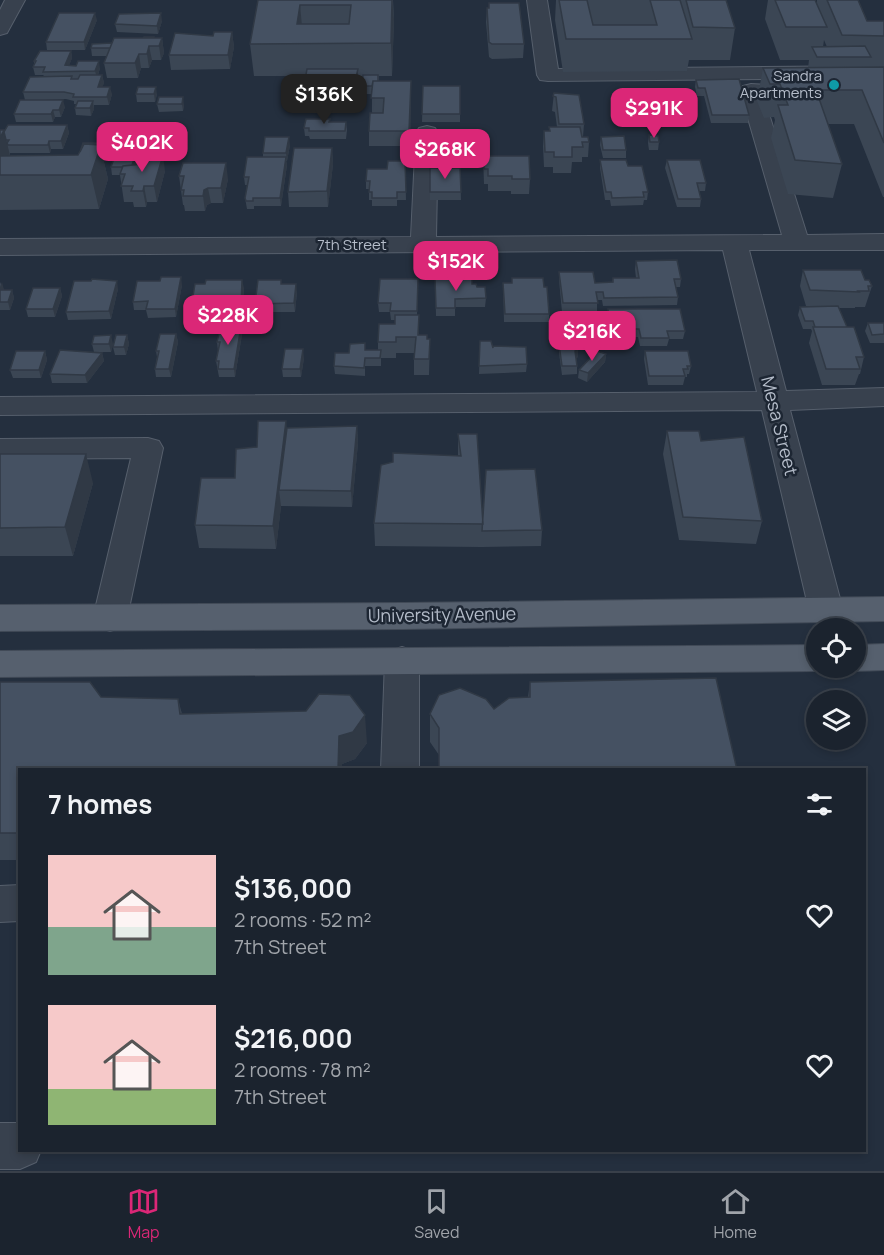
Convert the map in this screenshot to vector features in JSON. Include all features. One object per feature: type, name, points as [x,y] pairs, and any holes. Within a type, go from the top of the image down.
[{"type":"main road","name":"University Avenue","points":[[0,618],[884,609]]},
{"type":"main road","points":[[402,660],[405,643],[414,635],[434,630],[582,632],[636,624],[682,611]]},
{"type":"main road","points":[[866,658],[884,657]]},
{"type":"main road","points":[[0,664],[806,658]]},
{"type":"street","points":[[1,26],[15,0]]},
{"type":"street","points":[[537,0],[548,75],[884,72]]},
{"type":"street","points":[[797,242],[751,92],[884,93]]},
{"type":"street","points":[[423,244],[427,133]]},
{"type":"street","name":"Mesa Street","points":[[735,242],[772,401],[826,610]]},
{"type":"street","name":"7th Street","points":[[0,247],[884,242]]},
{"type":"street","points":[[0,406],[772,401],[884,397]]},
{"type":"street","points":[[0,448],[148,448],[110,618]]},
{"type":"street","points":[[400,768],[402,660]]},
{"type":"street","points":[[0,904],[18,903]]},
{"type":"street","points":[[0,1146],[18,1146]]},
{"type":"building","points":[[258,0],[392,0],[391,43],[250,44]],"holes":[[[300,5],[351,5],[349,24],[297,24]]]},
{"type":"building","points":[[559,0],[587,0],[593,25],[657,25],[650,0],[680,0],[692,39],[566,39]]},
{"type":"building","points":[[686,0],[726,0],[735,28],[693,27]]},
{"type":"building","points":[[775,0],[815,0],[827,27],[786,27]]},
{"type":"building","points":[[827,0],[858,0],[867,21],[884,21],[884,36],[842,35]]},
{"type":"building","points":[[489,3],[519,3],[524,44],[492,44],[489,42],[487,8],[489,8]]},
{"type":"building","points":[[59,13],[95,13],[84,42],[46,42]]},
{"type":"building","points":[[161,13],[157,26],[115,24],[119,14]]},
{"type":"building","points":[[214,32],[232,32],[228,55],[169,55],[175,33],[213,36]]},
{"type":"building","points":[[114,38],[162,38],[159,46],[149,46],[147,54],[139,54],[135,63],[104,63]]},
{"type":"building","points":[[112,43],[110,48],[91,48],[92,44]]},
{"type":"building","points":[[865,46],[871,57],[817,57],[812,47]]},
{"type":"building","points":[[40,51],[71,51],[65,65],[76,66],[78,61],[99,61],[95,71],[43,72],[45,67],[33,67]]},
{"type":"building","points":[[884,67],[884,143],[862,90],[816,90],[842,164],[795,160],[778,105],[788,105],[780,84],[770,84],[763,68]]},
{"type":"building","points":[[307,69],[358,69],[355,81],[351,81],[351,85],[304,85]]},
{"type":"building","points":[[80,75],[102,75],[98,87],[110,87],[107,97],[73,97],[74,94],[64,92],[23,92],[30,77],[72,76],[71,79],[78,79]]},
{"type":"building","points":[[363,75],[378,75],[378,81],[373,81],[372,86],[362,86]]},
{"type":"building","points":[[739,79],[749,115],[712,115],[705,88],[698,88],[696,80]]},
{"type":"building","points":[[373,81],[411,81],[409,131],[369,131],[370,113],[383,113],[384,98],[371,98]]},
{"type":"building","points":[[423,86],[460,86],[460,114],[422,114]]},
{"type":"building","points":[[138,87],[156,87],[154,94],[136,94]]},
{"type":"building","points":[[554,93],[579,95],[584,124],[559,124]]},
{"type":"building","points":[[159,97],[183,97],[182,104],[157,104]]},
{"type":"building","points":[[20,100],[63,100],[59,110],[53,110],[51,114],[14,114]]},
{"type":"building","points":[[78,101],[93,101],[90,108],[75,108]]},
{"type":"building","points":[[306,119],[346,122],[345,131],[309,131],[309,128],[304,128]]},
{"type":"building","points":[[8,125],[67,125],[61,141],[49,141],[48,145],[8,145],[9,140],[6,140],[4,132]]},
{"type":"building","points":[[549,127],[580,127],[582,137],[588,137],[589,142],[582,142],[583,147],[572,147],[572,157],[554,157],[554,152],[545,152],[544,131],[550,131]]},
{"type":"building","points":[[649,135],[658,136],[659,142],[650,142]]},
{"type":"building","points":[[624,136],[626,150],[603,150],[601,137]]},
{"type":"building","points":[[265,137],[289,137],[286,153],[263,153]]},
{"type":"building","points":[[83,143],[104,143],[102,150],[101,145],[84,144],[80,152]]},
{"type":"building","points":[[84,144],[101,145],[91,175],[0,175],[0,156],[78,155]]},
{"type":"building","points":[[294,148],[332,148],[327,191],[288,192]]},
{"type":"building","points":[[117,150],[137,151],[132,165],[111,167]]},
{"type":"building","points":[[148,155],[163,155],[154,186],[144,186],[143,191],[131,191],[133,186],[121,186],[125,174],[120,174],[123,166],[143,164]]},
{"type":"building","points":[[483,156],[529,156],[530,179],[488,176],[488,169],[484,169]]},
{"type":"building","points":[[247,157],[286,157],[280,198],[253,198],[253,201],[246,201],[249,177],[244,177]]},
{"type":"building","points":[[600,160],[626,160],[628,166],[642,166],[648,192],[643,192],[644,197],[612,198],[611,192],[606,192]]},
{"type":"building","points":[[667,160],[700,160],[706,183],[697,183],[701,199],[678,199]]},
{"type":"building","points":[[388,161],[405,161],[406,192],[397,192],[397,198],[372,198],[372,192],[369,192],[370,181],[366,181],[367,169],[387,169]]},
{"type":"building","points":[[183,163],[226,163],[221,188],[208,188],[204,190],[203,196],[183,196],[184,190],[181,190],[184,176],[179,176]]},
{"type":"building","points":[[430,168],[460,168],[461,192],[430,192]]},
{"type":"building","points":[[677,260],[681,279],[674,279],[678,297],[604,298],[603,292],[596,292],[598,303],[563,303],[559,272],[593,272],[595,283],[613,282],[613,278],[639,278],[636,261]]},
{"type":"building","points":[[803,270],[861,270],[865,280],[869,280],[872,286],[868,286],[869,291],[859,292],[810,290]]},
{"type":"building","points":[[161,277],[181,277],[175,309],[146,309],[148,301],[133,302],[137,281],[160,281]]},
{"type":"building","points":[[472,278],[472,284],[485,287],[486,298],[455,299],[455,308],[436,308],[435,279]]},
{"type":"building","points":[[512,278],[543,278],[544,287],[547,287],[549,314],[505,314],[503,283],[512,283]]},
{"type":"building","points":[[92,279],[117,281],[109,311],[66,312],[74,281],[91,281]]},
{"type":"building","points":[[380,279],[418,279],[417,311],[390,311],[391,303],[378,303]]},
{"type":"building","points":[[206,280],[242,280],[241,307],[191,308],[195,284],[205,284]]},
{"type":"building","points":[[258,280],[281,280],[281,284],[296,284],[294,303],[255,304]]},
{"type":"building","points":[[33,288],[60,288],[53,309],[26,309]]},
{"type":"building","points":[[0,290],[12,290],[8,302],[0,302]]},
{"type":"building","points":[[838,306],[847,327],[815,327],[813,321],[805,321],[800,307]]},
{"type":"building","points":[[608,309],[680,309],[685,331],[667,331],[669,338],[641,338],[639,329],[611,329]]},
{"type":"building","points":[[395,315],[419,315],[418,335],[427,335],[427,339],[430,339],[429,359],[414,359],[416,337],[396,337],[396,342],[378,342],[379,324],[395,324]]},
{"type":"building","points":[[868,323],[884,323],[884,334],[872,335]]},
{"type":"building","points":[[221,325],[241,326],[234,369],[218,369],[219,361],[216,361],[220,342],[217,342]]},
{"type":"building","points":[[813,327],[854,327],[864,357],[856,357],[860,369],[826,369]]},
{"type":"building","points":[[160,334],[176,334],[169,369],[155,369]]},
{"type":"building","points":[[111,335],[109,344],[92,344],[94,336]]},
{"type":"building","points":[[116,335],[127,335],[124,347],[113,347]]},
{"type":"building","points":[[480,341],[491,341],[493,348],[493,346],[526,347],[527,364],[479,366]]},
{"type":"building","points":[[365,343],[365,350],[381,350],[380,358],[365,358],[364,368],[334,366],[335,353],[349,353],[350,344]]},
{"type":"building","points":[[559,344],[578,344],[575,351],[577,366],[562,366]]},
{"type":"building","points":[[285,349],[303,349],[300,369],[282,369]]},
{"type":"building","points":[[60,350],[102,353],[85,375],[50,374]]},
{"type":"building","points":[[16,351],[45,351],[39,370],[10,370]]},
{"type":"building","points":[[597,351],[606,354],[588,373],[579,370]]},
{"type":"building","points":[[645,351],[688,351],[691,366],[683,369],[685,376],[649,376]]},
{"type":"building","points":[[258,421],[286,421],[273,526],[195,525],[201,478],[235,478],[236,449],[257,447]]},
{"type":"building","points":[[357,426],[351,491],[279,490],[287,428]]},
{"type":"building","points":[[667,431],[699,431],[701,441],[744,437],[762,521],[683,517]]},
{"type":"building","points":[[458,434],[477,434],[483,524],[374,523],[381,465],[393,462],[393,453],[461,456]]},
{"type":"building","points":[[0,454],[86,454],[65,527],[0,528]]},
{"type":"building","points":[[535,469],[542,530],[482,531],[486,470]]},
{"type":"building","points":[[716,678],[737,768],[439,768],[439,728],[430,714],[439,695],[460,688],[486,699],[494,709],[509,698],[530,697],[530,682]]},
{"type":"building","points":[[0,682],[90,682],[101,697],[178,699],[180,714],[306,711],[319,694],[350,695],[365,715],[353,732],[339,736],[338,768],[18,768],[18,833],[0,833]]},
{"type":"place","name":"Sandra Apartments","points":[[834,85]]}]
